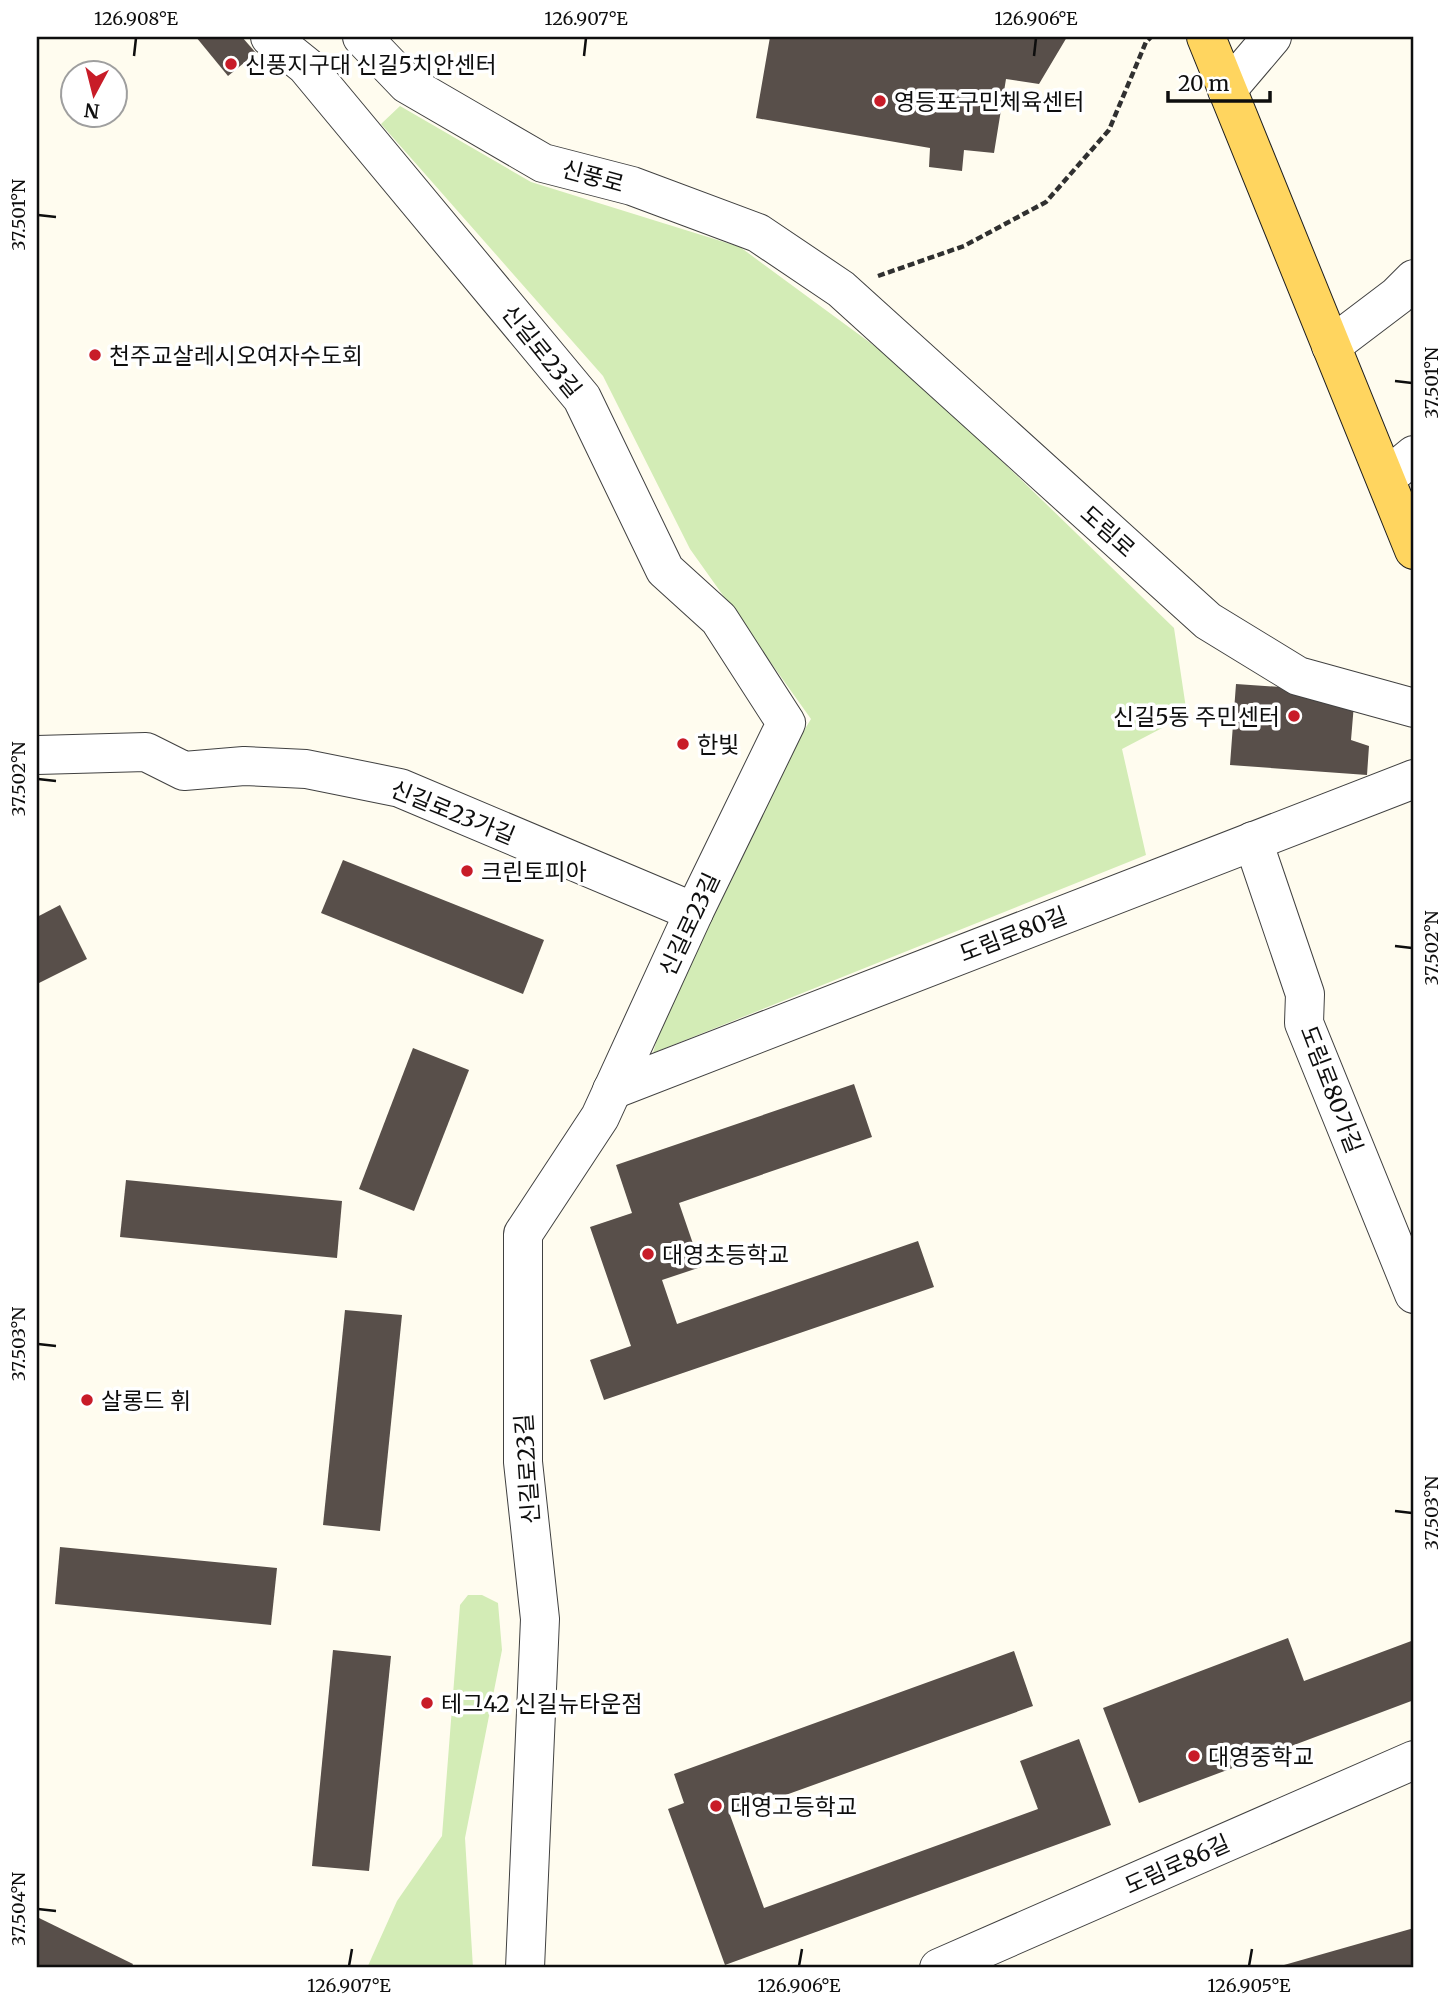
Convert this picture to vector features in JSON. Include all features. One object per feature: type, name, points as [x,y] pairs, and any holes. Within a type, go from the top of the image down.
[{"type":"main road","points":[[1206,37],[1331,346],[1400,466],[1411,533]]},
{"type":"street","name":"신길로23길","points":[[270,37],[306,66],[582,398],[665,570],[719,619],[786,723],[694,912],[600,1116],[523,1234],[523,1462],[540,1619],[525,1968]]},
{"type":"street","name":"신풍로","points":[[362,37],[407,83],[543,163],[632,186],[758,233],[841,289]]},
{"type":"street","points":[[1227,90],[1272,37]]},
{"type":"street","points":[[1331,346],[1397,296],[1414,279]]},
{"type":"street","name":"도림로","points":[[841,289],[1208,621],[1298,677],[1414,708]]},
{"type":"street","name":"신길로23가길","points":[[37,755],[146,752],[184,771],[244,766],[306,769],[400,788],[694,912]]},
{"type":"street","name":"도림로80길","points":[[612,1090],[1414,779]]},
{"type":"street","name":"도림로80가길","points":[[1254,841],[1305,994],[1304,1023],[1414,1294]]},
{"type":"street","name":"도림로86길","points":[[939,1968],[1414,1760]]},
{"type":"path","points":[[841,289],[964,246],[1046,202],[1109,130],[1146,42],[1151,37]]},
{"type":"green space","points":[[400,106],[531,182],[740,247],[910,372],[1174,628],[1187,715],[1122,749],[1146,855],[653,1053],[694,912],[811,719],[690,549],[603,376],[381,124]]},
{"type":"green space","points":[[468,1595],[482,1595],[498,1603],[502,1650],[465,1838],[473,1968],[367,1968],[397,1901],[442,1836],[460,1605]]},
{"type":"building","name":"신풍지구대 신길5치안센터","points":[[196,37],[242,37],[256,53],[228,76]]},
{"type":"building","name":"영등포구민체육센터","points":[[770,37],[1067,37],[1039,84],[1006,79],[994,153],[964,150],[962,171],[929,167],[930,148],[756,118]]},
{"type":"building","name":"신길5동 주민센터","points":[[1236,684],[1355,692],[1351,740],[1369,746],[1367,775],[1230,765]]},
{"type":"building","points":[[343,860],[544,940],[523,994],[321,913]]},
{"type":"building","points":[[60,905],[87,959],[37,984],[37,917]]},
{"type":"building","points":[[413,1048],[469,1070],[414,1211],[359,1189]]},
{"type":"building","name":"대영초등학교","points":[[854,1084],[872,1137],[679,1203],[701,1267],[662,1280],[677,1324],[918,1241],[934,1287],[604,1400],[590,1360],[631,1346],[590,1227],[632,1213],[616,1165]]},
{"type":"building","points":[[126,1180],[342,1201],[337,1258],[120,1237]]},
{"type":"building","points":[[345,1310],[402,1315],[380,1531],[323,1525]]},
{"type":"building","points":[[60,1547],[277,1568],[271,1625],[55,1604]]},
{"type":"building","name":"대영중학교","points":[[1288,1638],[1304,1681],[1414,1640],[1414,1700],[1139,1803],[1103,1708]]},
{"type":"building","points":[[333,1650],[391,1656],[369,1871],[312,1866]]},
{"type":"building","name":"대영고등학교","points":[[1014,1651],[1033,1706],[730,1815],[764,1908],[1038,1809],[1020,1761],[1079,1739],[1111,1825],[725,1965],[668,1809],[684,1803],[674,1774]]},
{"type":"building","points":[[37,1917],[133,1964],[131,1968],[37,1968]]},
{"type":"building","points":[[1414,1928],[1414,1968],[1277,1967]]},
{"type":"place","name":"신풍지구대 신길5치안센터","points":[[231,64]]},
{"type":"place","name":"영등포구민체육센터","points":[[880,101]]},
{"type":"place","name":"천주교살레시오여자수도회","points":[[95,355]]},
{"type":"place","name":"신길5동 주민센터","points":[[1294,716]]},
{"type":"place","name":"한빛","points":[[683,744]]},
{"type":"place","name":"크린토피아","points":[[467,871]]},
{"type":"place","name":"대영초등학교","points":[[648,1254]]},
{"type":"place","name":"살롱드 휘","points":[[87,1400]]},
{"type":"place","name":"테그42 신길뉴타운점","points":[[427,1703]]},
{"type":"place","name":"대영중학교","points":[[1194,1756]]},
{"type":"place","name":"대영고등학교","points":[[716,1806]]}]
